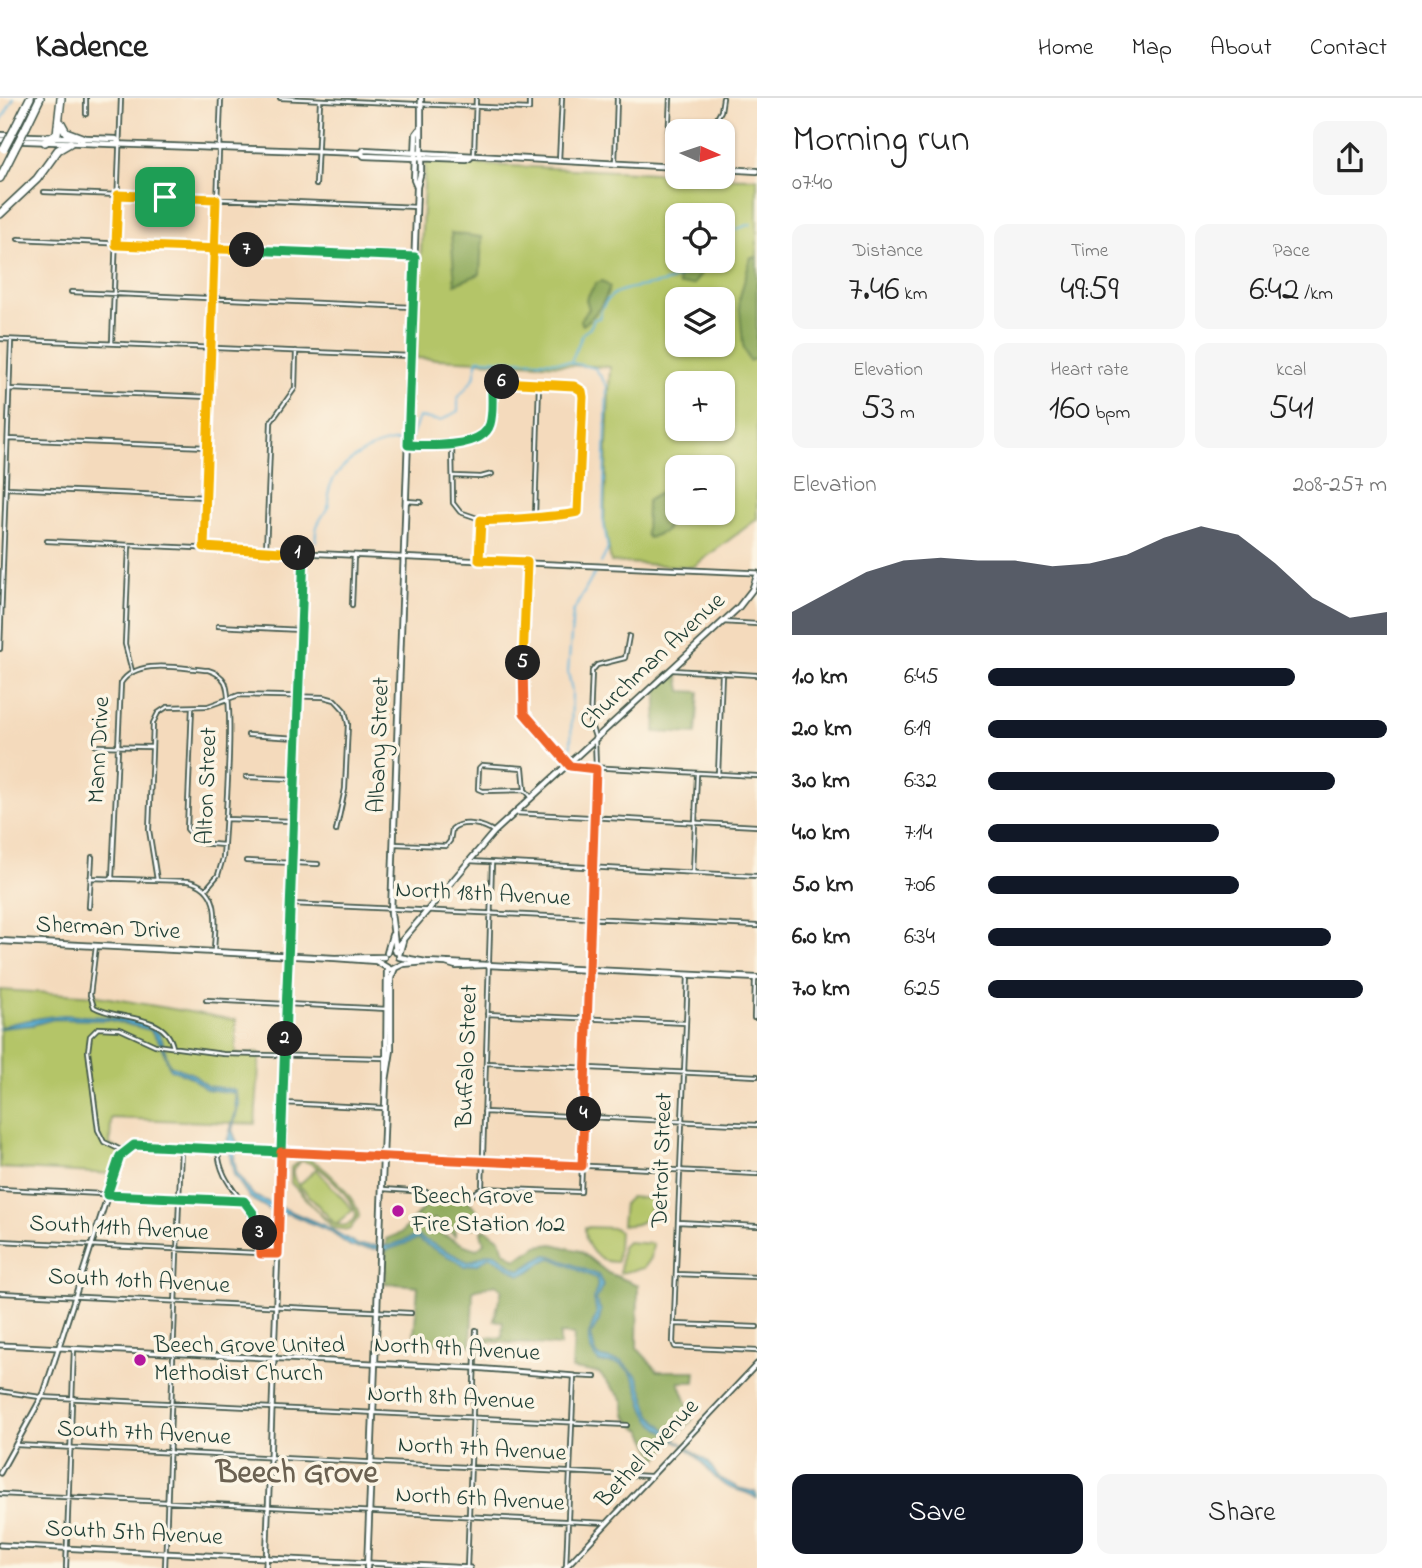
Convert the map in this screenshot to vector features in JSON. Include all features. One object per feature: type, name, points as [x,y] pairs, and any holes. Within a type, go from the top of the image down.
[{"type":"highway","points":[[2,153],[30,98]]},
{"type":"highway","points":[[0,178],[40,98]]},
{"type":"highway","points":[[49,162],[50,140],[60,118],[61,98]]},
{"type":"highway","points":[[60,118],[66,132],[82,138]]},
{"type":"highway","points":[[0,215],[37,180],[58,150],[70,144]]},
{"type":"main road","name":"Albany Street","points":[[393,953],[391,908],[416,207],[417,187],[420,184],[418,155],[422,133],[419,130],[420,101]]},
{"type":"main road","points":[[0,135],[70,144],[120,143],[361,153],[364,150],[467,160],[472,158],[665,166]]},
{"type":"main road","points":[[0,140],[82,138],[116,139],[120,143]]},
{"type":"main road","points":[[735,169],[757,171]]},
{"type":"main road","name":"Churchman Avenue","points":[[393,953],[494,832],[722,622],[756,582]]},
{"type":"main road","points":[[392,934],[404,940]]},
{"type":"main road","name":"Sherman Drive","points":[[0,942],[335,958]]},
{"type":"main road","points":[[367,1565],[386,1058],[391,978],[397,967],[393,953]]},
{"type":"main road","points":[[386,1081],[389,1073],[389,1009],[386,967],[393,953]]},
{"type":"main road","points":[[335,958],[393,953],[426,962],[456,966],[487,965],[756,978]]},
{"type":"main road","points":[[335,958],[374,961],[386,967],[426,962]]},
{"type":"street","points":[[86,98],[86,114]]},
{"type":"street","points":[[112,343],[121,98]]},
{"type":"street","points":[[204,547],[221,98]]},
{"type":"street","points":[[280,98],[420,101],[529,109],[530,98]]},
{"type":"street","points":[[472,158],[476,98]]},
{"type":"street","points":[[559,162],[562,98]]},
{"type":"street","points":[[615,164],[617,98]]},
{"type":"street","points":[[669,119],[670,98]]},
{"type":"street","points":[[717,119],[723,98]]},
{"type":"street","points":[[316,185],[320,99]]},
{"type":"street","points":[[44,192],[416,207]]},
{"type":"street","points":[[18,239],[415,257]]},
{"type":"street","points":[[71,292],[413,307]]},
{"type":"street","points":[[0,339],[411,356]]},
{"type":"street","points":[[0,649],[11,340]]},
{"type":"street","points":[[266,551],[271,422],[295,388],[296,351]]},
{"type":"street","points":[[408,445],[452,444],[480,436],[489,428],[496,386],[502,382],[574,386],[581,390],[583,397],[580,494],[576,513],[570,516],[534,516],[491,522],[455,508],[452,444]]},
{"type":"street","points":[[534,516],[539,384]]},
{"type":"street","points":[[9,389],[210,397]]},
{"type":"street","points":[[7,439],[208,447]]},
{"type":"street","points":[[454,476],[481,477],[492,474]]},
{"type":"street","points":[[6,488],[206,497]]},
{"type":"street","points":[[406,501],[421,502]]},
{"type":"street","points":[[479,560],[481,520]]},
{"type":"street","points":[[47,541],[527,562],[756,582]]},
{"type":"street","name":"Mann Drive","points":[[112,879],[119,689],[132,671],[125,644],[129,544]]},
{"type":"street","points":[[266,1568],[304,553]]},
{"type":"street","points":[[352,605],[354,555]]},
{"type":"street","points":[[527,562],[522,707],[529,720],[568,764],[575,768],[757,776]]},
{"type":"street","points":[[722,622],[757,624]]},
{"type":"street","points":[[218,626],[301,630]]},
{"type":"street","points":[[381,1189],[472,1195],[481,1188],[581,1192],[596,769],[595,738],[590,722],[592,671],[597,665],[625,658],[629,636]]},
{"type":"street","points":[[132,671],[144,667],[211,671],[225,681],[227,698]]},
{"type":"street","points":[[669,670],[757,675]]},
{"type":"street","points":[[718,775],[722,673]]},
{"type":"street","points":[[157,880],[149,830],[152,747],[156,715],[167,707],[210,706],[242,695],[334,699],[342,706],[347,717],[346,786],[337,831]]},
{"type":"street","name":"Alton Street","points":[[205,889],[220,870],[224,845],[227,698]]},
{"type":"street","points":[[192,707],[187,829],[192,839],[199,843],[224,845]]},
{"type":"street","points":[[248,735],[297,738]]},
{"type":"street","points":[[96,746],[152,747]]},
{"type":"street","points":[[525,790],[478,789],[479,768],[482,765],[523,768],[525,790],[532,798]]},
{"type":"street","points":[[693,873],[697,774]]},
{"type":"street","points":[[246,777],[295,779]]},
{"type":"street","points":[[514,813],[757,826]]},
{"type":"street","points":[[225,819],[294,821]]},
{"type":"street","points":[[394,844],[446,846],[450,842],[452,829],[457,825],[485,826],[494,832]]},
{"type":"street","points":[[89,907],[92,857]]},
{"type":"street","points":[[469,861],[757,876]]},
{"type":"street","points":[[246,862],[318,864]]},
{"type":"street","name":"Buffalo Street","points":[[481,1188],[492,863]]},
{"type":"street","points":[[90,878],[191,882],[205,889],[215,907],[214,951]]},
{"type":"street","name":"North 18th Avenue","points":[[291,904],[757,926]]},
{"type":"street","points":[[96,946],[90,995],[94,1007],[155,1024],[169,1036],[173,1047]]},
{"type":"street","name":"Detroit Street","points":[[688,975],[675,1347],[757,1351]]},
{"type":"street","points":[[754,1018],[756,978]]},
{"type":"street","points":[[206,1000],[389,1009]]},
{"type":"street","points":[[487,1014],[686,1023]]},
{"type":"street","points":[[123,1151],[104,1142],[98,1130],[88,1051],[89,1037],[95,1030],[105,1027],[120,1029],[159,1046],[236,1055],[285,1053],[386,1058]]},
{"type":"street","points":[[486,1063],[757,1076]]},
{"type":"street","points":[[283,1102],[384,1108]]},
{"type":"street","points":[[484,1112],[757,1125]]},
{"type":"street","points":[[0,1473],[42,1397],[123,1151],[136,1145],[757,1174]]},
{"type":"street","points":[[166,1568],[181,1147]]},
{"type":"street","points":[[221,1148],[225,1177],[244,1201],[258,1227],[261,1254]]},
{"type":"street","points":[[0,1189],[244,1201]]},
{"type":"street","points":[[678,1222],[757,1226]]},
{"type":"street","name":"South 11th Avenue","points":[[0,1241],[278,1254]]},
{"type":"street","points":[[676,1274],[757,1278]]},
{"type":"street","name":"South 10th Avenue","points":[[0,1293],[411,1313]]},
{"type":"street","points":[[674,1324],[757,1328]]},
{"type":"street","points":[[468,1568],[476,1330]]},
{"type":"street","name":"North 9th Avenue","points":[[0,1345],[474,1368],[595,1377]]},
{"type":"street","points":[[66,1568],[74,1348]]},
{"type":"street","name":"Bethel Avenue","points":[[565,1568],[757,1364]]},
{"type":"street","points":[[565,1568],[574,1376]]},
{"type":"street","name":"North 8th Avenue","points":[[0,1391],[42,1397],[628,1425]]},
{"type":"street","name":"South 7th Avenue","points":[[16,1445],[270,1457]]},
{"type":"street","name":"North 7th Avenue","points":[[270,1457],[650,1476]]},
{"type":"street","name":"North 6th Avenue","points":[[0,1494],[607,1523]]},
{"type":"street","name":"South 5th Avenue","points":[[0,1545],[468,1568]]},
{"type":"green space","points":[[425,162],[665,173],[665,189],[735,189],[735,178],[757,178],[757,519],[693,567],[611,562],[604,521],[610,367],[416,358]]},
{"type":"green space","points":[[451,233],[482,237],[480,274],[455,284]]},
{"type":"green space","points":[[751,257],[757,257],[757,358],[749,361],[743,345],[739,300]]},
{"type":"green space","points":[[678,273],[701,273],[694,284],[679,285]]},
{"type":"green space","points":[[602,281],[610,287],[608,293],[583,325],[580,320],[589,309],[586,299],[596,283]]},
{"type":"green space","points":[[661,492],[665,501],[665,525],[668,525],[666,531],[649,538],[646,535],[647,501]]},
{"type":"green space","points":[[668,673],[678,673],[681,691],[699,692],[696,734],[655,732],[658,685]]},
{"type":"green space","points":[[0,990],[98,996],[236,1020],[236,1054],[260,1053],[255,1124],[111,1118],[110,1145],[123,1151],[114,1174],[0,1168]]},
{"type":"green space","points":[[305,1158],[312,1160],[338,1182],[358,1210],[359,1217],[349,1230],[333,1228],[291,1183],[291,1167]],"holes":[[[301,1161],[308,1162],[334,1182],[350,1201],[356,1216],[349,1224],[339,1225],[329,1220],[299,1189],[293,1170]]]},
{"type":"green space","points":[[316,1169],[353,1210],[336,1225],[299,1185]]},
{"type":"green space","points":[[630,1197],[651,1199],[650,1211],[640,1223],[622,1225],[624,1203]]},
{"type":"green space","points":[[449,1200],[468,1200],[478,1212],[481,1224],[473,1228],[459,1223],[455,1227],[455,1236],[434,1219],[422,1229],[477,1249],[484,1243],[481,1232],[485,1229],[500,1239],[504,1251],[516,1259],[538,1246],[553,1244],[580,1251],[608,1273],[638,1285],[637,1348],[658,1371],[696,1371],[695,1382],[679,1382],[693,1419],[657,1459],[642,1430],[635,1427],[625,1415],[623,1400],[599,1373],[572,1369],[574,1335],[560,1334],[560,1346],[486,1341],[486,1337],[502,1338],[503,1322],[494,1320],[502,1289],[496,1284],[473,1290],[471,1346],[430,1342],[414,1336],[418,1286],[385,1283],[386,1239],[401,1233],[424,1207]]},
{"type":"green space","points":[[585,1227],[615,1228],[619,1232],[617,1262],[603,1260],[593,1252],[587,1241]]},
{"type":"green space","points":[[627,1242],[653,1244],[651,1258],[644,1268],[620,1273],[622,1247]]},
{"type":"water","points":[[64,1015],[114,1018],[151,1027],[161,1038],[170,1065],[193,1074],[207,1086],[235,1090],[239,1104],[232,1130],[237,1142],[234,1159],[237,1174],[254,1196],[325,1226],[358,1245],[389,1246],[417,1236],[468,1262],[490,1253],[521,1270],[546,1255],[598,1275],[603,1285],[596,1300],[601,1311],[599,1321],[591,1335],[595,1353],[601,1358],[622,1362],[638,1377],[651,1415],[677,1440],[709,1463],[718,1477],[738,1488],[755,1492],[757,1499],[723,1484],[689,1449],[667,1434],[651,1420],[628,1370],[619,1364],[599,1362],[594,1356],[589,1340],[596,1314],[594,1299],[596,1278],[552,1258],[520,1275],[490,1256],[478,1264],[465,1266],[418,1239],[387,1250],[352,1247],[329,1231],[290,1214],[274,1212],[250,1198],[234,1175],[227,1142],[236,1111],[235,1093],[206,1089],[189,1076],[170,1069],[161,1044],[150,1030],[110,1020],[54,1019],[32,1025],[0,1028]]},
{"type":"waterway","points":[[0,123],[14,98]]},
{"type":"waterway","points":[[735,230],[751,224]]},
{"type":"waterway","points":[[411,438],[419,417],[440,421],[458,411],[458,398],[474,378],[478,359],[571,362],[583,333],[590,328],[594,319],[599,318],[605,303],[615,293],[672,280],[685,273]]},
{"type":"waterway","points":[[572,363],[595,368],[607,386],[603,518],[608,549],[601,563]]},
{"type":"waterway","points":[[316,541],[317,526],[329,505],[329,490],[340,470],[372,448],[406,442]]},
{"type":"waterway","points":[[571,746],[572,691],[568,672],[573,612],[597,569]]},
{"type":"place","name":"Beech Grove Fire Station 102","points":[[398,1211]]},
{"type":"place","name":"Beech Grove United Methodist Church","points":[[140,1360]]},
{"type":"district","name":"Beech Grove","points":[[297,1474]]},
{"type":"route","points":[[165,197],[118,195],[116,245],[215,249],[415,257],[408,445],[447,445],[484,434],[491,423],[492,391],[500,383],[574,386],[582,391],[583,397],[579,510],[570,516],[544,515],[491,522],[481,520],[479,560],[527,562],[523,710],[570,766],[596,769],[582,1166],[281,1152],[278,1254],[261,1254],[258,1227],[253,1213],[244,1201],[107,1195],[120,1156],[127,1147],[134,1145],[281,1152],[304,553],[204,547],[215,249],[216,199],[165,197]]}]
